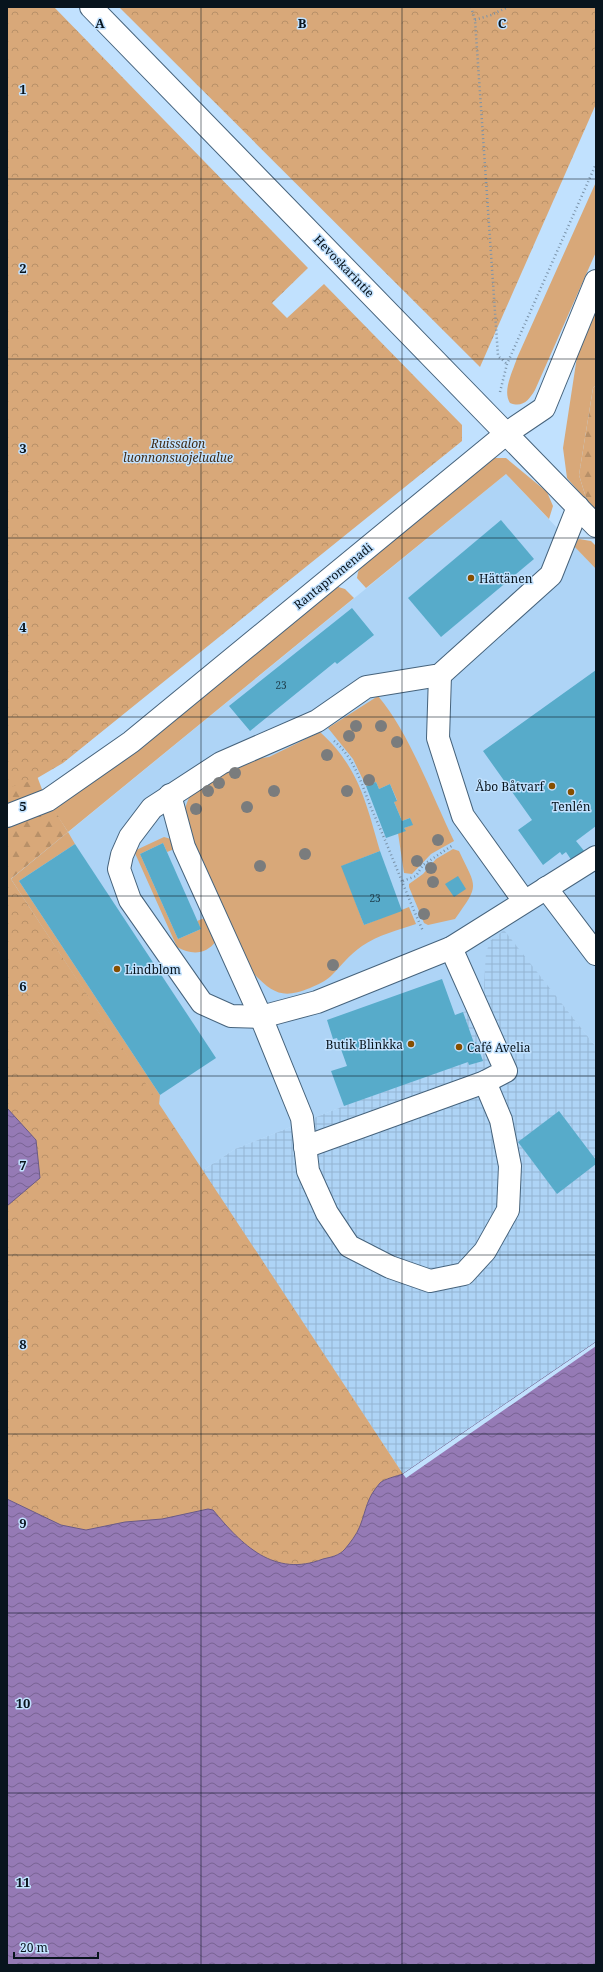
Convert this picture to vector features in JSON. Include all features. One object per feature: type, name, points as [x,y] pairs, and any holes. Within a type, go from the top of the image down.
[{"type":"street","name":"Hevoskarintie","points":[[91,7],[596,526]]},
{"type":"street","name":"Rantapromenadi","points":[[7,816],[48,800],[131,742],[507,433],[544,408],[596,281]]},
{"type":"street","points":[[578,507],[551,575],[440,675],[366,687],[317,721],[221,763],[152,808],[130,837],[122,855],[119,869],[130,900],[202,1004],[231,1016],[261,1017],[317,1002],[451,948],[596,857]]},
{"type":"street","points":[[440,675],[438,738],[463,816],[524,901]]},
{"type":"street","points":[[170,795],[184,847],[261,1017],[302,1118],[308,1172],[326,1213],[349,1246],[390,1267],[430,1281],[464,1274],[485,1252],[508,1210],[510,1166],[500,1120],[485,1082]]},
{"type":"street","points":[[546,888],[596,954]]},
{"type":"street","points":[[305,1147],[485,1082],[506,1072],[451,948]]},
{"type":"path","points":[[471,7],[475,20],[498,356],[507,364]]},
{"type":"path","points":[[475,20],[491,15],[508,7]]},
{"type":"path","points":[[500,393],[507,364],[596,164]]},
{"type":"path","points":[[330,738],[350,759],[403,881],[411,906],[420,924]]},
{"type":"path","points":[[403,881],[416,876],[423,865],[444,849],[475,834]]},
{"type":"shaded area","points":[[506,474],[596,569],[596,1047],[504,931],[485,1003],[463,1012],[344,1106],[235,1149],[202,1171],[11,879]]},
{"type":"shaded area","points":[[504,930],[596,1047],[596,1342],[403,1474],[202,1171],[235,1149],[344,1106],[463,1012],[485,1003],[484,985],[486,953],[490,941]]},
{"type":"green space","name":"Ruissalon luonnonsuojelualue","points":[[7,7],[54,7],[308,268],[272,303],[287,318],[324,284],[462,425],[462,441],[63,763],[34,780],[7,788]]},
{"type":"green space","points":[[119,7],[596,7],[596,104],[480,367]]},
{"type":"green space","points":[[596,182],[596,252],[535,390],[522,404],[510,403],[507,393],[517,358]]},
{"type":"green space","points":[[596,308],[596,385],[593,388],[579,475],[587,501],[567,478],[563,448],[578,350]]},
{"type":"green space","points":[[596,385],[596,510],[587,501],[579,475],[593,388]]},
{"type":"green space","points":[[494,458],[506,458],[547,492],[553,506],[549,519],[506,474],[366,588],[357,578],[358,572],[362,566]]},
{"type":"green space","points":[[579,539],[591,541],[596,546],[596,569],[571,543]]},
{"type":"green space","points":[[335,586],[345,589],[354,598],[68,832],[51,806],[105,773],[154,736]]},
{"type":"green space","points":[[378,696],[400,728],[410,746],[454,841],[431,854],[412,874],[404,873],[398,833],[405,831],[404,828],[412,825],[410,818],[402,821],[394,802],[397,800],[390,784],[379,789],[376,782],[366,786],[353,759],[328,728]]},
{"type":"green space","points":[[320,732],[333,745],[352,772],[365,801],[380,851],[342,866],[364,925],[409,907],[416,924],[388,933],[368,942],[353,953],[327,980],[301,991],[285,994],[273,990],[253,973],[183,820],[190,795],[196,788],[250,760],[269,757]]},
{"type":"green space","points":[[7,761],[34,768],[43,792],[68,832],[7,882]]},
{"type":"green space","points":[[68,832],[75,844],[19,881],[160,1095],[159,1105],[11,879]]},
{"type":"green space","points":[[164,837],[171,839],[177,848],[167,852],[163,843],[140,854],[178,939],[201,929],[197,921],[209,916],[216,941],[212,946],[203,951],[193,952],[182,950],[177,947],[134,851]]},
{"type":"green space","points":[[453,849],[459,851],[469,873],[473,886],[472,892],[455,919],[428,925],[424,923],[409,884],[423,874],[436,859]]},
{"type":"green space","points":[[7,873],[403,1474],[462,1559],[7,1595]]},
{"type":"water","points":[[7,1108],[36,1140],[40,1178],[7,1206]]},
{"type":"water","points":[[596,1342],[596,1965],[7,1965],[7,1499],[61,1525],[86,1530],[125,1522],[162,1519],[208,1509],[213,1510],[248,1546],[260,1555],[274,1561],[289,1564],[305,1564],[332,1557],[343,1551],[355,1535],[360,1526],[369,1499],[380,1483],[403,1474]]},
{"type":"pier","points":[[596,1342],[596,1346],[406,1478],[403,1474]]},
{"type":"building","name":"Hättänen","points":[[501,520],[534,559],[441,637],[408,598]]},
{"type":"building","points":[[352,608],[374,635],[337,664],[335,662],[250,731],[229,706]]},
{"type":"building","name":"Åbo Båtvarf","points":[[596,670],[596,826],[576,841],[585,852],[572,861],[566,852],[562,855],[560,852],[543,865],[518,830],[532,820],[483,751]]},
{"type":"building","points":[[376,782],[379,789],[390,784],[397,801],[394,802],[402,821],[410,818],[413,825],[404,828],[406,831],[386,838],[366,786]]},
{"type":"building","points":[[163,843],[201,929],[178,939],[140,854]]},
{"type":"building","name":"Lindblom","points":[[75,844],[216,1058],[160,1095],[19,881]]},
{"type":"building","points":[[380,851],[402,911],[364,925],[341,866]]},
{"type":"building","points":[[458,876],[466,889],[454,897],[445,884]]},
{"type":"building","points":[[442,979],[455,1015],[463,1012],[474,1043],[476,1042],[483,1061],[469,1065],[468,1062],[344,1106],[331,1071],[347,1066],[337,1038],[333,1039],[327,1020]]},
{"type":"building","points":[[559,1111],[596,1160],[596,1164],[557,1194],[518,1142]]},
{"type":"place","name":"Hättänen","points":[[471,578]]},
{"type":"place","name":"Åbo Båtvarf","points":[[552,786]]},
{"type":"place","name":"Tenlén","points":[[571,792]]},
{"type":"place","name":"Lindblom","points":[[117,969]]},
{"type":"place","name":"Butik Blinkka","points":[[411,1044]]},
{"type":"place","name":"Café Avelia","points":[[459,1047]]}]
